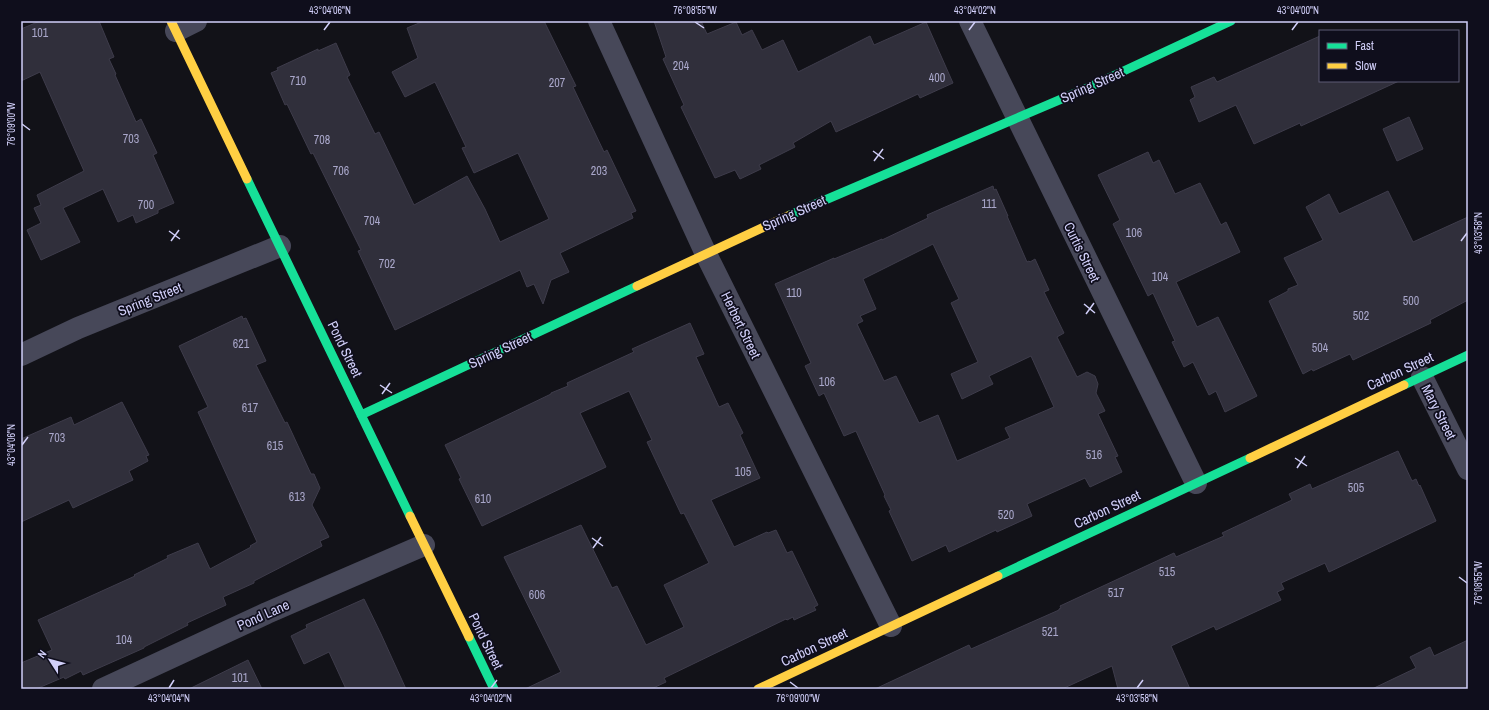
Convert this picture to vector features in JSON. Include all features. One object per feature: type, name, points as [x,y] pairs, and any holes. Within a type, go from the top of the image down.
[{"type":"street","points":[[174,26],[196,21]]},
{"type":"street","name":"Herbert Street","points":[[599,21],[706,254],[891,626]]},
{"type":"street","name":"Curtis Street","points":[[970,21],[1196,483]]},
{"type":"street","name":"Spring Street","points":[[361,415],[805,208],[1085,89],[1231,21]]},
{"type":"street","name":"Pond Street","points":[[174,26],[494,689]]},
{"type":"street","name":"Spring Street","points":[[21,355],[78,328],[280,246]]},
{"type":"street","name":"Carbon Street","points":[[758,689],[1468,355]]},
{"type":"street","name":"Mary Street","points":[[1422,377],[1468,469]]},
{"type":"street","name":"Pond Lane","points":[[103,689],[267,613],[424,545]]},
{"type":"building","points":[[40,21],[99,21],[114,57],[109,59],[116,74],[115,75],[136,122],[141,119],[157,153],[153,155],[174,203],[158,210],[158,213],[136,223],[133,215],[118,222],[103,189],[63,208],[80,242],[41,260],[27,230],[41,223],[34,208],[41,205],[37,195],[84,171],[40,72],[21,81],[21,29]]},
{"type":"building","points":[[424,21],[544,21],[576,86],[573,87],[604,152],[607,150],[636,211],[631,213],[633,218],[560,253],[569,272],[551,280],[543,304],[534,284],[527,287],[520,270],[395,330],[358,251],[361,250],[313,153],[311,154],[287,104],[285,105],[271,73],[278,70],[277,68],[318,49],[318,51],[336,43],[350,75],[347,77],[375,134],[379,132],[414,205],[467,176],[485,209],[500,242],[549,219],[518,153],[474,173],[462,148],[466,147],[435,82],[405,97],[392,72],[418,58],[407,28]]},
{"type":"building","points":[[654,21],[701,21],[707,34],[736,22],[742,35],[752,30],[762,50],[783,40],[798,72],[870,36],[874,45],[926,22],[953,83],[920,98],[918,94],[836,132],[831,121],[793,143],[795,147],[759,165],[761,169],[740,179],[735,170],[715,178],[681,107],[684,105],[663,59],[666,57]]},
{"type":"building","points":[[1319,36],[1319,82],[1397,82],[1301,126],[1300,123],[1254,144],[1236,105],[1199,122],[1190,100],[1195,97],[1191,87],[1214,77],[1217,82]]},
{"type":"building","points":[[1409,117],[1423,149],[1397,161],[1383,129]]},
{"type":"building","points":[[1148,152],[1153,163],[1159,160],[1175,194],[1200,183],[1221,225],[1226,222],[1240,252],[1176,282],[1197,327],[1218,317],[1257,396],[1225,412],[1216,391],[1209,395],[1193,362],[1184,367],[1172,342],[1175,341],[1153,293],[1148,296],[1113,224],[1120,220],[1098,175]]},
{"type":"building","points":[[993,186],[994,190],[996,189],[1027,262],[1035,259],[1049,290],[1044,292],[1064,333],[1057,337],[1077,377],[1087,372],[1095,376],[1098,384],[1096,393],[1105,411],[1098,414],[1118,456],[1115,457],[1122,472],[1090,487],[1085,478],[1027,504],[1032,516],[997,532],[996,530],[949,552],[946,545],[912,561],[889,511],[891,510],[884,496],[885,495],[856,431],[844,436],[824,393],[819,396],[805,366],[811,363],[775,284],[834,258],[882,240],[928,218],[927,215]],"holes":[[[933,244],[959,299],[951,303],[978,362],[951,374],[962,399],[993,384],[989,376],[1031,356],[1054,407],[1005,428],[1010,438],[957,461],[938,415],[919,423],[896,376],[884,381],[857,324],[863,321],[860,316],[876,309],[863,279]]]},
{"type":"building","points":[[1388,191],[1413,242],[1468,217],[1468,300],[1430,320],[1431,323],[1353,360],[1350,354],[1303,374],[1269,301],[1288,291],[1288,289],[1298,285],[1284,258],[1323,240],[1306,207],[1329,194],[1339,214]]},
{"type":"building","points":[[242,316],[243,319],[246,318],[266,361],[256,365],[285,423],[287,422],[311,474],[314,474],[320,488],[312,505],[329,537],[320,541],[322,546],[254,581],[254,583],[223,597],[226,605],[187,623],[188,625],[144,648],[83,675],[81,671],[65,679],[64,677],[36,689],[21,689],[21,663],[52,650],[38,620],[135,576],[134,575],[168,558],[167,556],[198,543],[210,569],[251,547],[250,546],[257,542],[198,412],[208,407],[179,346]]},
{"type":"building","points":[[690,323],[704,354],[696,357],[719,407],[728,403],[743,433],[740,435],[760,478],[711,500],[734,547],[767,532],[776,530],[787,553],[792,551],[818,605],[814,607],[816,610],[794,620],[793,617],[787,620],[786,619],[664,678],[666,682],[651,689],[525,689],[561,672],[504,557],[581,525],[612,588],[617,586],[646,645],[684,627],[664,585],[709,563],[684,513],[681,514],[647,442],[652,440],[629,391],[580,413],[606,467],[482,526],[459,479],[461,478],[445,445],[568,386],[567,383],[634,352],[632,349]]},
{"type":"building","points":[[122,402],[149,455],[146,456],[148,461],[129,471],[133,480],[73,508],[69,500],[21,522],[21,439],[71,417],[74,425]]},
{"type":"building","points":[[1398,451],[1412,481],[1416,479],[1419,486],[1420,485],[1436,521],[1329,572],[1325,563],[1281,583],[1284,589],[1277,592],[1281,600],[1216,630],[1214,626],[1171,646],[1190,689],[1118,689],[1112,666],[1062,689],[875,689],[969,645],[971,649],[1059,610],[1061,608],[1060,606],[1174,553],[1176,557],[1224,536],[1222,533],[1292,500],[1289,494],[1310,484],[1312,489]]},
{"type":"building","points":[[364,599],[406,689],[346,689],[329,652],[304,664],[291,636],[307,628],[306,625]]},
{"type":"building","points":[[1468,640],[1468,689],[1372,689],[1416,668],[1410,657],[1430,647],[1434,656]]},
{"type":"building","points":[[248,660],[262,689],[189,689]]},
{"type":"traffic: fast","points":[[790,215],[1085,89],[1231,21]]},
{"type":"traffic: fast","points":[[247,179],[410,516]]},
{"type":"traffic: fast","points":[[361,415],[637,286]]},
{"type":"traffic: fast","points":[[1404,385],[1468,355]]},
{"type":"traffic: fast","points":[[998,576],[1250,458]]},
{"type":"traffic: fast","points":[[469,637],[494,689]]},
{"type":"traffic: slow","points":[[171,21],[247,179]]},
{"type":"traffic: slow","points":[[637,286],[790,215]]},
{"type":"traffic: slow","points":[[1250,458],[1404,385]]},
{"type":"traffic: slow","points":[[410,516],[469,637]]},
{"type":"traffic: slow","points":[[758,689],[998,576]]}]
